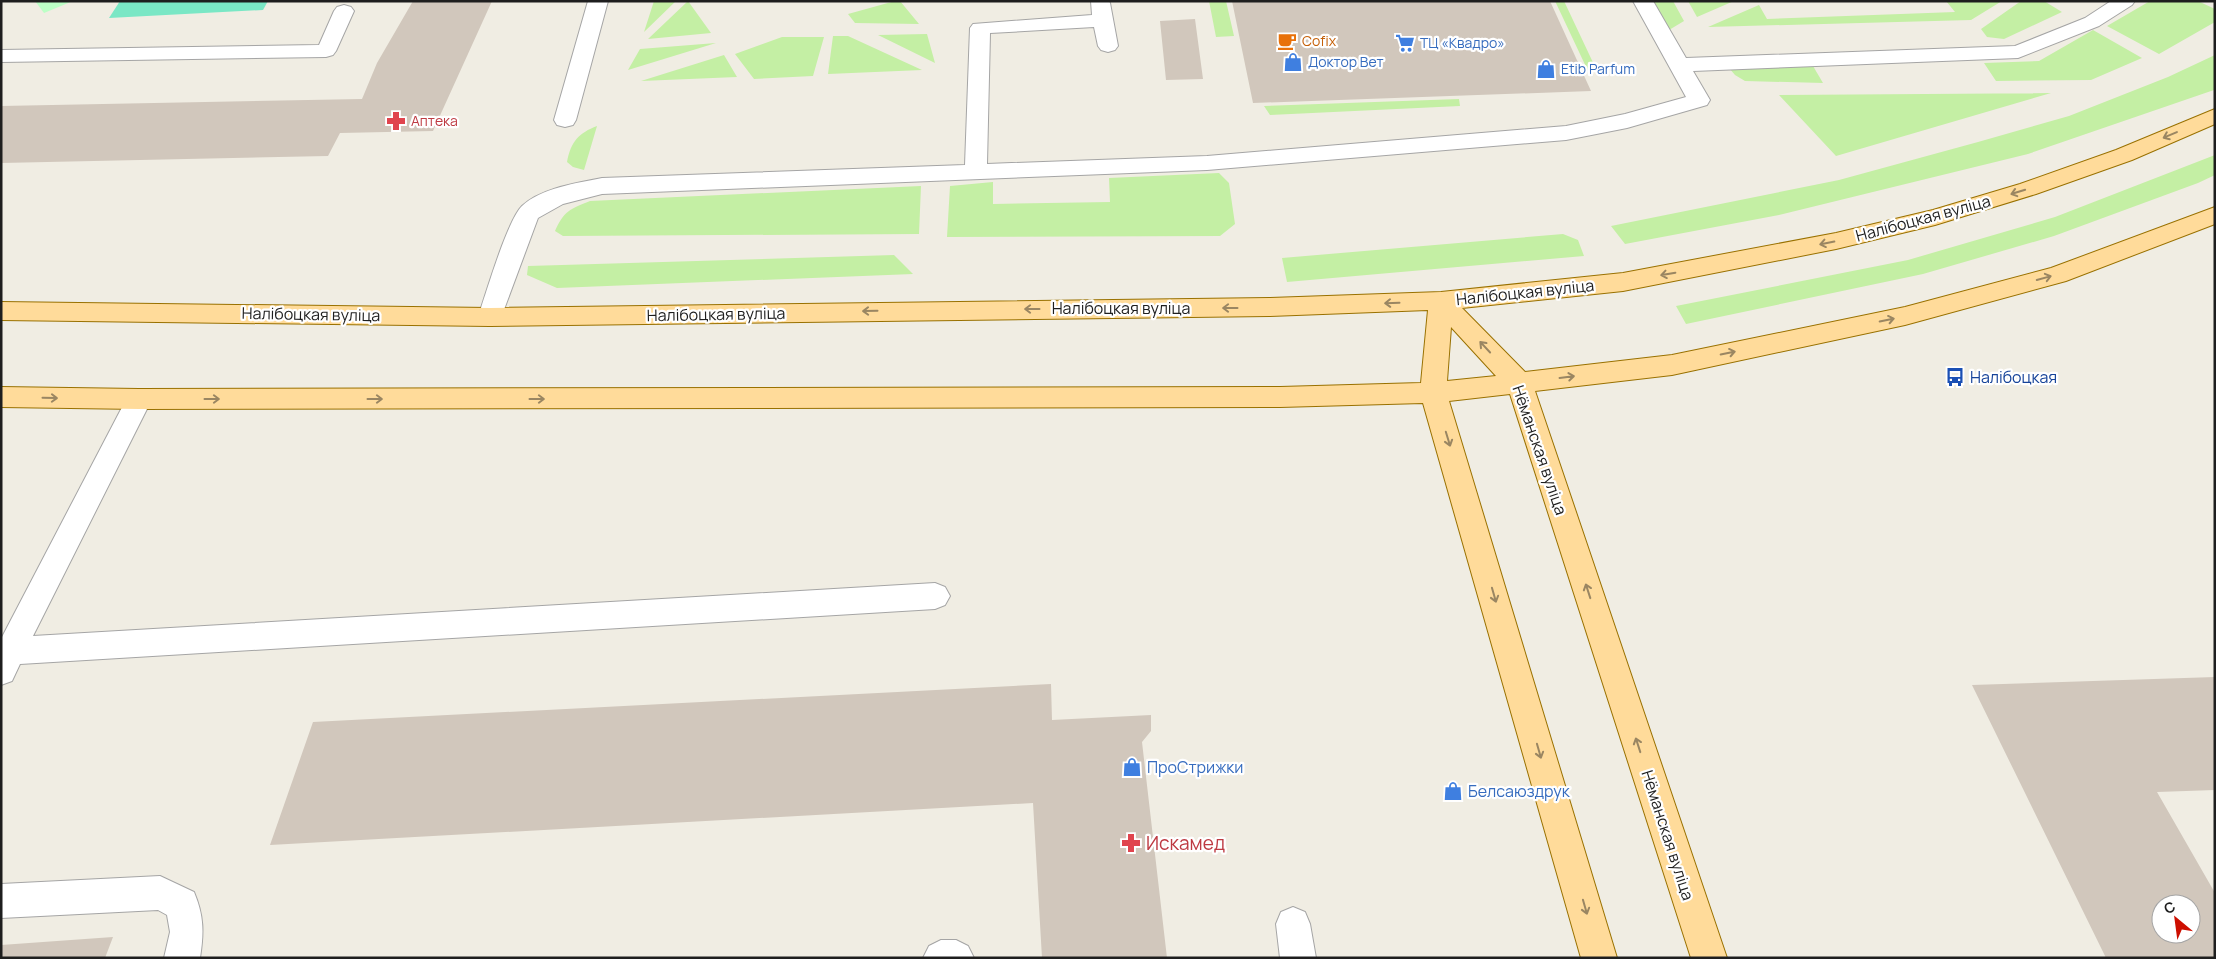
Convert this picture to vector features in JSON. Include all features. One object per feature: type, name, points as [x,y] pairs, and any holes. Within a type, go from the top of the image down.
[{"type":"main road","name":"Налібоцкая вуліца","points":[[1,311],[490,316],[1269,307],[1441,301],[1623,282],[1836,241],[1935,217],[2028,189],[2124,155],[2215,116]]},
{"type":"main road","points":[[1,397],[139,400],[1280,398],[1434,393],[1672,365],[1905,316],[2057,275],[2213,218]]},
{"type":"main road","name":"Нёманская вуліца","points":[[1441,301],[1519,383],[1709,958]]},
{"type":"main road","points":[[1441,301],[1434,393],[1599,958]]},
{"type":"lane","points":[[565,120],[598,1]]},
{"type":"lane","points":[[490,316],[528,213],[552,199],[580,190],[602,186],[1207,163],[1566,133],[1627,121],[1699,100],[1643,1]]},
{"type":"lane","points":[[1678,65],[2018,52],[2092,22],[2125,1]]},
{"type":"lane","points":[[1,56],[326,50],[344,11]]},
{"type":"lane","points":[[976,172],[980,28],[1101,11],[1108,46]]},
{"type":"lane","points":[[7,661],[85,502],[139,400]]},
{"type":"lane","points":[[7,661],[935,596]]},
{"type":"lane","points":[[1,901],[160,893],[182,904],[187,932],[182,958]]},
{"type":"lane","points":[[1293,924],[1298,958]]},
{"type":"lane","points":[[941,958],[956,958]]},
{"type":"green space","points":[[35,1],[73,1],[44,13]]},
{"type":"green space","points":[[120,1],[268,1],[263,10],[109,18]]},
{"type":"green space","points":[[654,1],[676,1],[644,32]]},
{"type":"green space","points":[[688,1],[711,33],[648,39]]},
{"type":"green space","points":[[900,1],[919,24],[855,23],[848,14]]},
{"type":"green space","points":[[1209,1],[1226,1],[1234,36],[1216,37]]},
{"type":"green space","points":[[1555,1],[1564,1],[1597,71],[1588,71]]},
{"type":"green space","points":[[1653,1],[1673,1],[1684,21],[1669,30]]},
{"type":"green space","points":[[1688,1],[1734,1],[1697,17]]},
{"type":"green space","points":[[1946,1],[2002,1],[1971,20],[1708,27],[1759,5],[1767,19],[1955,12]]},
{"type":"green space","points":[[2021,1],[2044,1],[2062,12],[2004,39],[1987,37],[1981,29]]},
{"type":"green space","points":[[2150,1],[2200,2],[2215,9],[2215,22],[2159,54],[2107,26]]},
{"type":"green space","points":[[2093,30],[2142,58],[2091,80],[1996,81],[1984,63],[2039,61]]},
{"type":"green space","points":[[927,34],[935,63],[878,35]]},
{"type":"green space","points":[[833,36],[848,36],[922,70],[828,74]]},
{"type":"green space","points":[[782,37],[824,37],[813,76],[754,79],[735,54]]},
{"type":"green space","points":[[716,43],[628,70],[640,49]]},
{"type":"green space","points":[[724,55],[737,77],[641,81]]},
{"type":"green space","points":[[2215,55],[2214,90],[2028,154],[1779,215],[1625,244],[1611,226],[1839,180],[1978,142],[2069,116],[2168,77]]},
{"type":"green space","points":[[1813,66],[1823,83],[1745,81],[1735,75],[1729,68]]},
{"type":"green space","points":[[2051,93],[1836,156],[1779,95]]},
{"type":"green space","points":[[1459,99],[1460,106],[1270,115],[1264,106]]},
{"type":"green space","points":[[597,126],[584,170],[573,167],[567,162],[571,148],[581,135]]},
{"type":"green space","points":[[2215,155],[2215,175],[2198,183],[2054,236],[1923,274],[1686,324],[1676,306],[1908,260],[2055,217]]},
{"type":"green space","points":[[1219,173],[1229,183],[1235,224],[1220,236],[947,237],[950,186],[993,182],[993,204],[1110,202],[1109,178]]},
{"type":"green space","points":[[921,186],[919,234],[563,236],[555,231],[561,219],[568,212],[590,201]]},
{"type":"green space","points":[[1563,234],[1578,240],[1584,256],[1287,282],[1282,258]]},
{"type":"green space","points":[[894,255],[913,274],[557,288],[527,275],[528,266]]},
{"type":"building","points":[[413,1],[492,1],[433,131],[340,133],[328,156],[1,163],[1,106],[362,99],[377,63]]},
{"type":"building","name":"ТЦ «Квадро»","points":[[1232,1],[1550,1],[1591,91],[1253,103]]},
{"type":"building","points":[[1195,19],[1203,79],[1166,80],[1160,21]]},
{"type":"building","points":[[2215,677],[2215,790],[2157,792],[2215,893],[2215,958],[2106,958],[1972,685]]},
{"type":"building","points":[[1051,684],[1052,720],[1151,715],[1151,731],[1142,742],[1167,958],[1042,958],[1033,803],[270,845],[313,722]]},
{"type":"building","points":[[113,937],[105,958],[1,958],[1,945]]},
{"type":"place","name":"Cofix","points":[[1287,41]]},
{"type":"place","name":"ТЦ «Квадро»","points":[[1405,43]]},
{"type":"place","name":"Доктор Вет","points":[[1293,62]]},
{"type":"place","name":"Etib Parfum","points":[[1546,69]]},
{"type":"place","name":"Аптека","points":[[396,121]]},
{"type":"place","name":"Налібоцкая","points":[[1955,377]]},
{"type":"place","name":"ПроСтрижки","points":[[1132,767]]},
{"type":"place","name":"Белсаюздрук","points":[[1453,791]]},
{"type":"place","name":"Искамед","points":[[1131,843]]}]
